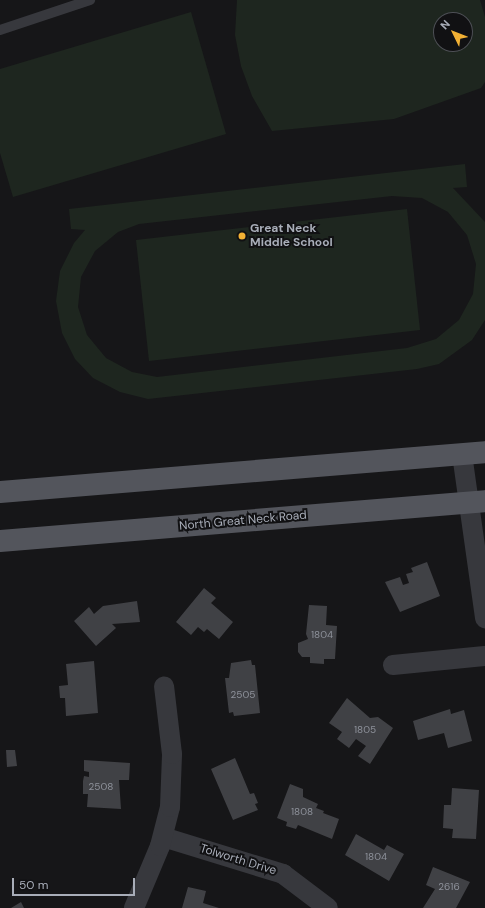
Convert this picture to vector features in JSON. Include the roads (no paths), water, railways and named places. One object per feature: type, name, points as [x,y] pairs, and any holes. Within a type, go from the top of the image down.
[{"type":"main road","points":[[0,492],[485,452]]},
{"type":"main road","name":"North Great Neck Road","points":[[0,541],[476,501]]},
{"type":"street","points":[[462,454],[476,501],[485,618]]},
{"type":"street","points":[[393,665],[485,656]]},
{"type":"street","points":[[134,908],[163,837],[170,807],[173,771],[164,686]]},
{"type":"street","name":"Tolworth Drive","points":[[163,837],[283,874],[328,908]]},
{"type":"lane","points":[[0,30],[68,4],[90,0]]},
{"type":"place","name":"Great Neck Middle School","points":[[242,236]]}]
